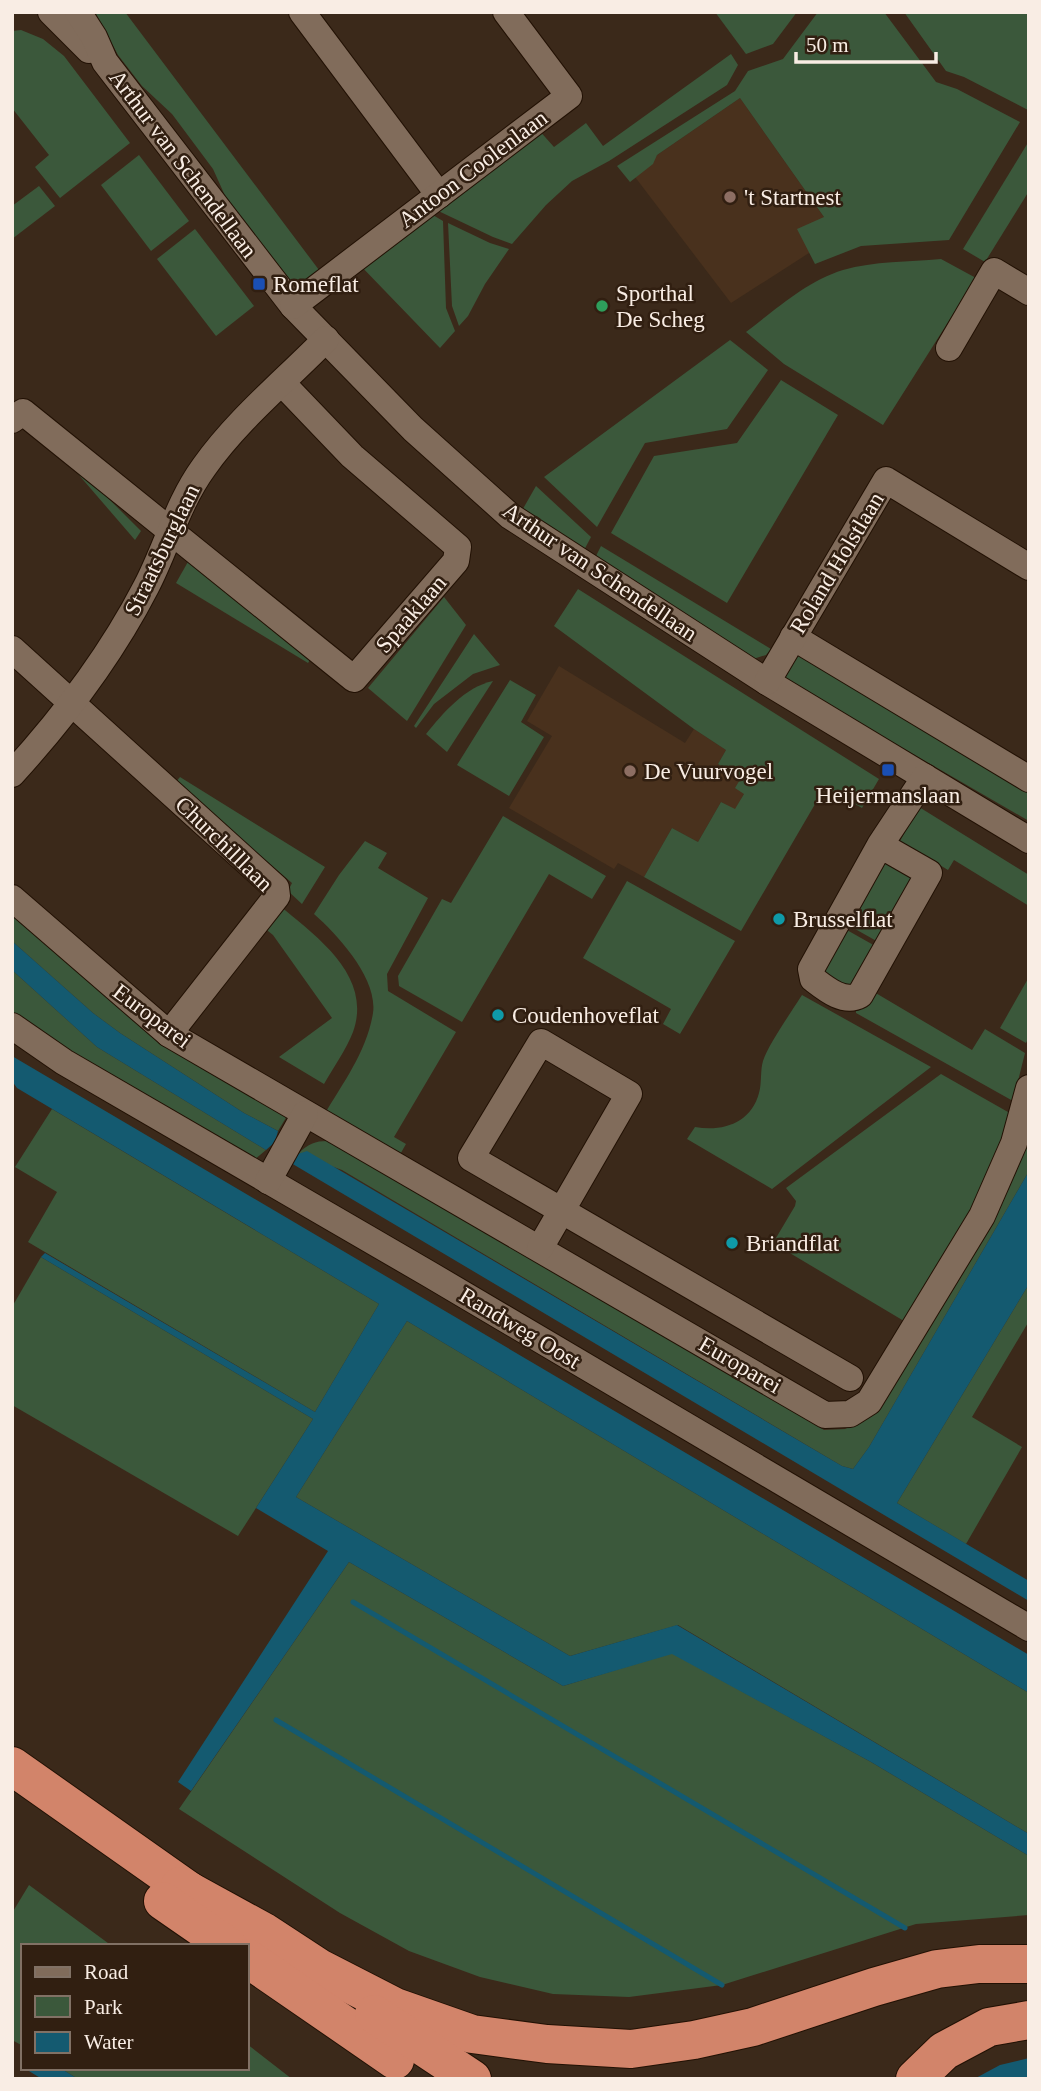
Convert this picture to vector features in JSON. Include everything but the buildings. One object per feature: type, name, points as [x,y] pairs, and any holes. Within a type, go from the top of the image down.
[{"type":"highway","points":[[12,1766],[170,1893],[226,1944]]},
{"type":"highway","points":[[12,1796],[472,2079]]},
{"type":"highway","points":[[170,1893],[212,1944]]},
{"type":"highway","points":[[170,1893],[264,1932],[319,1968],[395,2007],[472,2034],[547,2044],[631,2049],[694,2040],[753,2027],[937,1969],[979,1964],[1029,1964]]},
{"type":"highway","points":[[248,1959],[424,2079]]},
{"type":"highway","points":[[248,1975],[382,2079]]},
{"type":"highway","points":[[915,2079],[944,2051],[989,2027],[1029,2020]]},
{"type":"street","name":"Arthur van Schendellaan","points":[[51,12],[80,44],[105,62]]},
{"type":"street","name":"Arthur van Schendellaan","points":[[78,12],[94,37],[105,62],[293,306],[413,429],[510,516],[767,682],[1029,839]]},
{"type":"street","points":[[302,12],[439,195]]},
{"type":"street","name":"Antoon Coolenlaan","points":[[293,306],[569,96],[506,12]]},
{"type":"street","points":[[949,348],[994,271],[1029,292]]},
{"type":"street","name":"Straatsburglaan","points":[[12,774],[71,704],[114,645],[147,585],[183,501],[203,468],[227,437],[326,340]]},
{"type":"street","name":"Spaaklaan","points":[[16,412],[354,679],[456,561],[459,553],[457,547],[352,456],[282,384]]},
{"type":"street","name":"Roland Holstlaan","points":[[767,682],[887,480],[1029,567]]},
{"type":"street","points":[[793,637],[1029,779]]},
{"type":"street","points":[[12,649],[71,704]]},
{"type":"street","name":"Churchilllaan","points":[[71,704],[276,888],[276,896],[169,1034]]},
{"type":"street","points":[[880,845],[929,873],[860,995],[853,1000],[843,998],[813,979],[811,969],[880,845],[925,777]]},
{"type":"street","name":"Europarei","points":[[12,898],[169,1034],[825,1415],[850,1415],[869,1402],[982,1216],[1014,1143],[1029,1088]]},
{"type":"street","name":"Randweg Oost","points":[[12,1026],[64,1062],[429,1273],[1029,1628]]},
{"type":"street","points":[[540,1248],[561,1210],[628,1094],[541,1042],[471,1158],[561,1210],[772,1334],[850,1378]]},
{"type":"street","points":[[268,1181],[305,1114]]},
{"type":"street","points":[[750,1370],[772,1334]]},
{"type":"shaded area","name":"'t Startnest","points":[[740,98],[824,217],[809,253],[731,303],[635,177],[657,155]]},
{"type":"shaded area","name":"De Vuurvogel","points":[[559,666],[685,743],[694,729],[726,750],[718,764],[741,778],[744,794],[735,810],[721,802],[698,842],[672,828],[644,877],[618,863],[614,869],[509,808],[552,736],[527,721]]},
{"type":"green space","points":[[95,12],[125,12],[319,270],[298,286],[294,285],[227,200],[213,169],[172,114],[142,86],[118,55]]},
{"type":"green space","points":[[715,12],[797,12],[773,44],[746,54]]},
{"type":"green space","points":[[818,12],[884,12],[936,82],[957,89],[1020,122],[949,240],[861,246],[815,264],[797,229],[824,217],[740,98],[657,155],[653,164],[630,182],[617,166],[735,91],[748,71],[783,59]]},
{"type":"green space","points":[[904,12],[1029,12],[1028,110],[964,77],[946,71]]},
{"type":"green space","points":[[21,30],[43,39],[64,56],[130,143],[60,198],[35,167],[49,155],[12,108],[12,31]]},
{"type":"green space","points":[[731,54],[738,65],[727,85],[609,161],[572,181],[546,205],[512,244],[430,207],[537,128],[554,147],[586,123],[603,146]]},
{"type":"green space","points":[[1029,141],[1029,191],[985,262],[963,249]]},
{"type":"green space","points":[[139,155],[189,221],[151,251],[101,185]]},
{"type":"green space","points":[[39,186],[55,206],[12,239],[12,206]]},
{"type":"green space","points":[[426,211],[443,221],[446,308],[455,331],[440,348],[358,263]]},
{"type":"green space","points":[[448,223],[509,249],[485,284],[468,316],[459,326],[452,306]]},
{"type":"green space","points":[[195,229],[254,306],[216,336],[157,259]]},
{"type":"green space","points":[[941,259],[976,278],[883,425],[784,364],[746,332],[817,281],[843,270],[892,262]]},
{"type":"green space","points":[[730,340],[768,370],[727,429],[645,443],[597,527],[544,477]]},
{"type":"green space","points":[[781,380],[838,415],[727,603],[611,533],[654,456],[737,443]]},
{"type":"green space","points":[[68,458],[141,531],[135,540],[66,460]]},
{"type":"green space","points":[[536,486],[591,537],[582,554],[520,514]]},
{"type":"green space","points":[[601,546],[771,649],[766,655],[753,659],[595,558]]},
{"type":"green space","points":[[189,560],[312,657],[308,663],[176,583]]},
{"type":"green space","points":[[578,589],[879,779],[862,808],[825,787],[741,931],[644,877],[672,828],[698,842],[721,802],[735,809],[744,794],[735,788],[741,778],[718,764],[726,750],[554,626]]},
{"type":"green space","points":[[444,597],[466,625],[407,721],[368,688]]},
{"type":"green space","points":[[474,634],[500,665],[473,674],[434,704],[416,728],[414,726]]},
{"type":"green space","points":[[799,654],[1029,786],[1029,821],[785,680],[785,670]]},
{"type":"green space","points":[[510,680],[536,695],[521,722],[544,737],[509,796],[457,765]]},
{"type":"green space","points":[[493,681],[447,752],[426,734],[464,695]]},
{"type":"green space","points":[[180,777],[325,867],[302,904],[288,891],[292,883],[175,783]]},
{"type":"green space","points":[[919,807],[1029,875],[1029,906],[954,860],[948,870],[900,841]]},
{"type":"green space","points":[[503,816],[606,876],[592,899],[549,874],[462,1022],[399,986],[398,976],[442,899],[451,903]]},
{"type":"green space","points":[[365,841],[387,853],[378,868],[428,898],[387,974],[388,991],[456,1032],[394,1137],[406,1144],[398,1158],[324,1115],[365,1040],[373,1013],[373,1000],[363,972],[345,946],[314,914]]},
{"type":"green space","points":[[881,849],[925,874],[880,943],[841,921]]},
{"type":"green space","points":[[627,881],[735,941],[680,1034],[663,1024],[671,1009],[583,958]]},
{"type":"green space","points":[[12,906],[287,1116],[278,1131],[244,1113],[93,1013],[12,941]]},
{"type":"green space","points":[[280,906],[310,931],[338,960],[355,993],[357,1012],[353,1032],[324,1084],[279,1057],[332,1018],[273,935],[263,927]]},
{"type":"green space","points":[[838,925],[877,947],[858,993],[815,977]]},
{"type":"green space","points":[[12,970],[97,1047],[266,1150],[254,1160],[12,1019]]},
{"type":"green space","points":[[1029,977],[1029,1037],[1026,1043],[1000,1028]]},
{"type":"green space","points":[[874,992],[972,1050],[985,1029],[1025,1053],[1013,1101],[856,1013],[856,1002]]},
{"type":"green space","points":[[802,995],[931,1067],[772,1189],[687,1139],[695,1127],[725,1126],[750,1112],[759,1093],[766,1054]]},
{"type":"green space","points":[[941,1074],[1015,1116],[1008,1143],[909,1324],[773,1243],[795,1206],[796,1201],[786,1188]]},
{"type":"green space","points":[[52,1109],[379,1304],[315,1412],[28,1242],[57,1192],[15,1167]]},
{"type":"green space","points":[[1029,1116],[1029,1171],[869,1447],[853,1469],[842,1466],[342,1170],[298,1154],[317,1142],[341,1142],[824,1430],[845,1429],[865,1419]]},
{"type":"green space","points":[[41,1257],[313,1419],[238,1536],[12,1405],[12,1307]]},
{"type":"green space","points":[[1029,1284],[1029,1321],[972,1417],[1022,1447],[966,1544],[897,1503]]},
{"type":"green space","points":[[407,1321],[1029,1693],[1029,1834],[678,1625],[570,1656],[296,1497]]},
{"type":"green space","points":[[349,1562],[563,1686],[672,1653],[871,1762],[1029,1856],[1029,1915],[916,1924],[722,1985],[629,1997],[553,1994],[480,1977],[409,1951],[340,1913],[179,1809]]},
{"type":"green space","points":[[29,1885],[109,1944],[21,1944],[21,2045],[12,2040],[12,1913]]},
{"type":"green space","points":[[248,2045],[292,2079],[78,2079],[63,2070],[248,2070]]},
{"type":"water","points":[[12,941],[93,1013],[120,1033],[244,1113],[278,1131],[275,1142],[266,1150],[97,1047],[12,970]]},
{"type":"water","points":[[12,1056],[1029,1655],[1029,1693],[407,1321],[296,1497],[570,1656],[677,1625],[1029,1834],[1029,1856],[871,1762],[672,1654],[563,1686],[349,1562],[191,1791],[178,1782],[328,1551],[256,1508],[313,1419],[41,1257],[45,1253],[315,1412],[379,1304],[17,1088],[12,1081]]},
{"type":"water","points":[[307,1151],[842,1466],[853,1469],[869,1447],[1029,1171],[1029,1284],[897,1503],[1029,1581],[1029,1601],[291,1163],[298,1154]]},
{"type":"water","points":[[1029,2058],[1029,2079],[974,2079],[1000,2065]]},
{"type":"water","points":[[27,2070],[63,2070],[78,2079],[42,2079]]},
{"type":"waterway","points":[[353,1602],[905,1928]]},
{"type":"waterway","points":[[276,1720],[722,1985]]},
{"type":"place","name":"'t Startnest","points":[[730,197]]},
{"type":"place","name":"Romeflat","points":[[259,284]]},
{"type":"place","name":"Sporthal De Scheg","points":[[602,306]]},
{"type":"place","name":"Heijermanslaan","points":[[888,770]]},
{"type":"place","name":"De Vuurvogel","points":[[630,771]]},
{"type":"place","name":"Brusselflat","points":[[779,919]]},
{"type":"place","name":"Coudenhoveflat","points":[[498,1015]]},
{"type":"place","name":"Briandflat","points":[[732,1243]]}]
